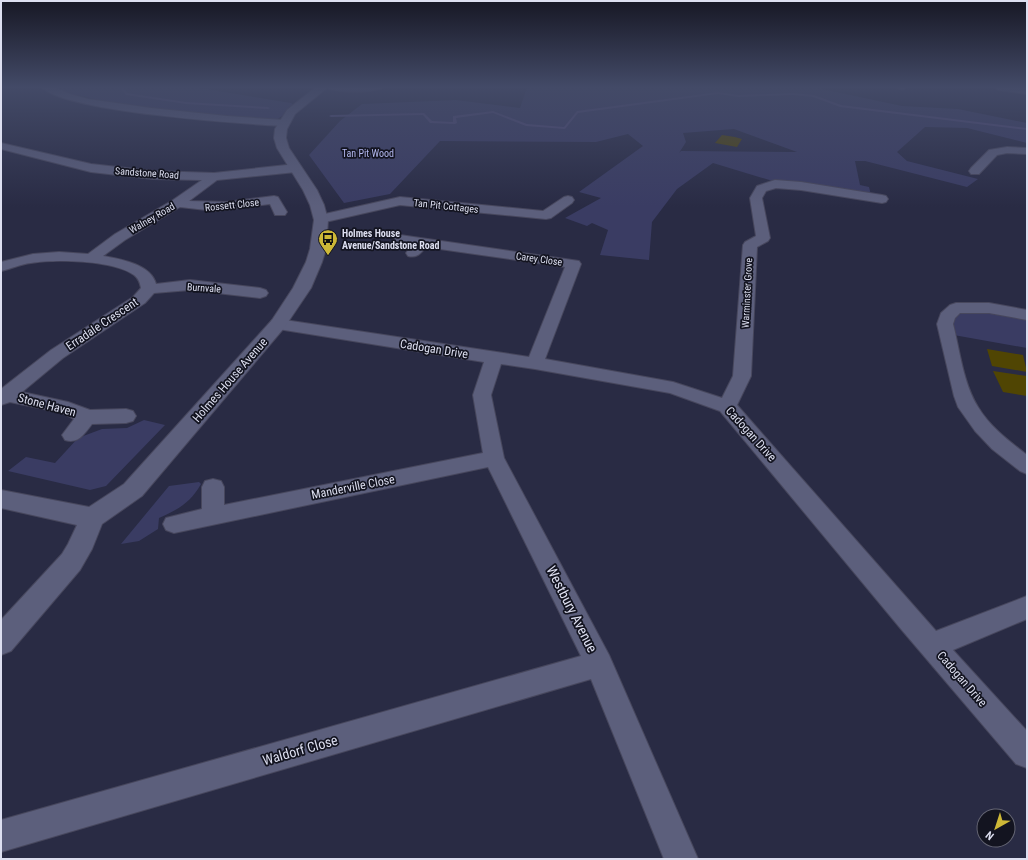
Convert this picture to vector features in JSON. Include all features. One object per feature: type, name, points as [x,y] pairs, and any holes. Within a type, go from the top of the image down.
[{"type":"street","name":"Holmes House Avenue","points":[[92,518],[133,490],[278,324],[298,297],[312,269],[318,244],[321,219],[312,192],[282,147],[280,138],[283,127]]},
{"type":"street","name":"Sandstone Road","points":[[1,146],[91,168],[153,174],[214,177],[296,168]]},
{"type":"street","points":[[975,171],[993,152],[1007,150],[1027,152]]},
{"type":"street","name":"Walney Road","points":[[90,259],[120,237],[178,203],[214,177]]},
{"type":"street","name":"Warminster Grove","points":[[727,406],[742,376],[750,244],[763,238],[756,198],[761,189],[775,184],[801,186],[882,199]]},
{"type":"street","name":"Rossett Close","points":[[178,203],[197,208],[216,208],[274,200],[280,212]]},
{"type":"street","name":"Tan Pit Cottages","points":[[321,219],[400,201],[546,215],[568,200]]},
{"type":"street","name":"Carey Close","points":[[400,239],[418,247],[574,264],[535,363]]},
{"type":"street","name":"Erradale Crescent","points":[[1,267],[16,261],[49,257],[117,262],[129,266],[147,279],[149,289],[139,300],[69,345],[4,397]]},
{"type":"street","name":"Burnvale","points":[[149,289],[190,286],[260,293]]},
{"type":"street","points":[[211,301],[222,289]]},
{"type":"street","points":[[1027,315],[989,308],[956,308],[947,316],[945,324],[964,397],[974,415],[990,436],[1027,466]]},
{"type":"street","name":"Cadogan Drive","points":[[278,324],[494,358],[535,363],[673,388],[727,406],[1027,753]]},
{"type":"street","name":"Westbury Avenue","points":[[494,358],[482,394],[494,458],[599,664],[681,859]]},
{"type":"street","name":"Stone Haven","points":[[4,397],[68,408],[87,417],[126,416]]},
{"type":"street","name":"Stone Haven","points":[[72,435],[87,417]]},
{"type":"street","name":"Manderville Close","points":[[174,524],[494,458]]},
{"type":"street","points":[[213,487],[213,515]]},
{"type":"street","points":[[1,499],[92,518],[79,549],[71,562],[1,641]]},
{"type":"street","points":[[933,645],[1027,607]]},
{"type":"street","name":"Waldorf Close","points":[[1,836],[599,664]]},
{"type":"green space","name":"Tan Pit Wood","points":[[334,127],[925,127],[897,152],[907,161],[978,179],[967,187],[865,161],[855,161],[860,185],[869,187],[871,195],[776,182],[713,163],[677,189],[652,222],[649,260],[600,255],[608,230],[592,223],[587,226],[565,218],[601,198],[579,192],[643,146],[628,134],[596,142],[440,141],[390,194],[344,203],[309,155]],"holes":[[[734,129],[797,152],[681,151],[679,153],[686,142],[683,133]]]},
{"type":"green space","points":[[931,127],[1027,127],[1027,143],[967,128]]},
{"type":"green space","points":[[956,308],[1027,315],[1027,348],[948,334]]},
{"type":"green space","points":[[144,420],[165,425],[106,486],[90,490],[8,471],[26,457],[55,463],[78,438],[102,429],[127,428]]},
{"type":"green space","points":[[199,482],[201,484],[197,491],[188,501],[172,512],[159,518],[158,529],[139,541],[121,544],[169,486]]},
{"type":"building","points":[[722,135],[742,139],[737,147],[715,143]]},
{"type":"building","points":[[987,349],[1023,355],[1027,372],[992,366]]},
{"type":"building","points":[[993,371],[1027,376],[1027,396],[1003,392]]},
{"type":"waterway","points":[[554,127],[566,127]]},
{"type":"waterway","points":[[1012,127],[1027,129]]},
{"type":"place","name":"Holmes House Avenue/Sandstone Road","points":[[328,256]]}]
